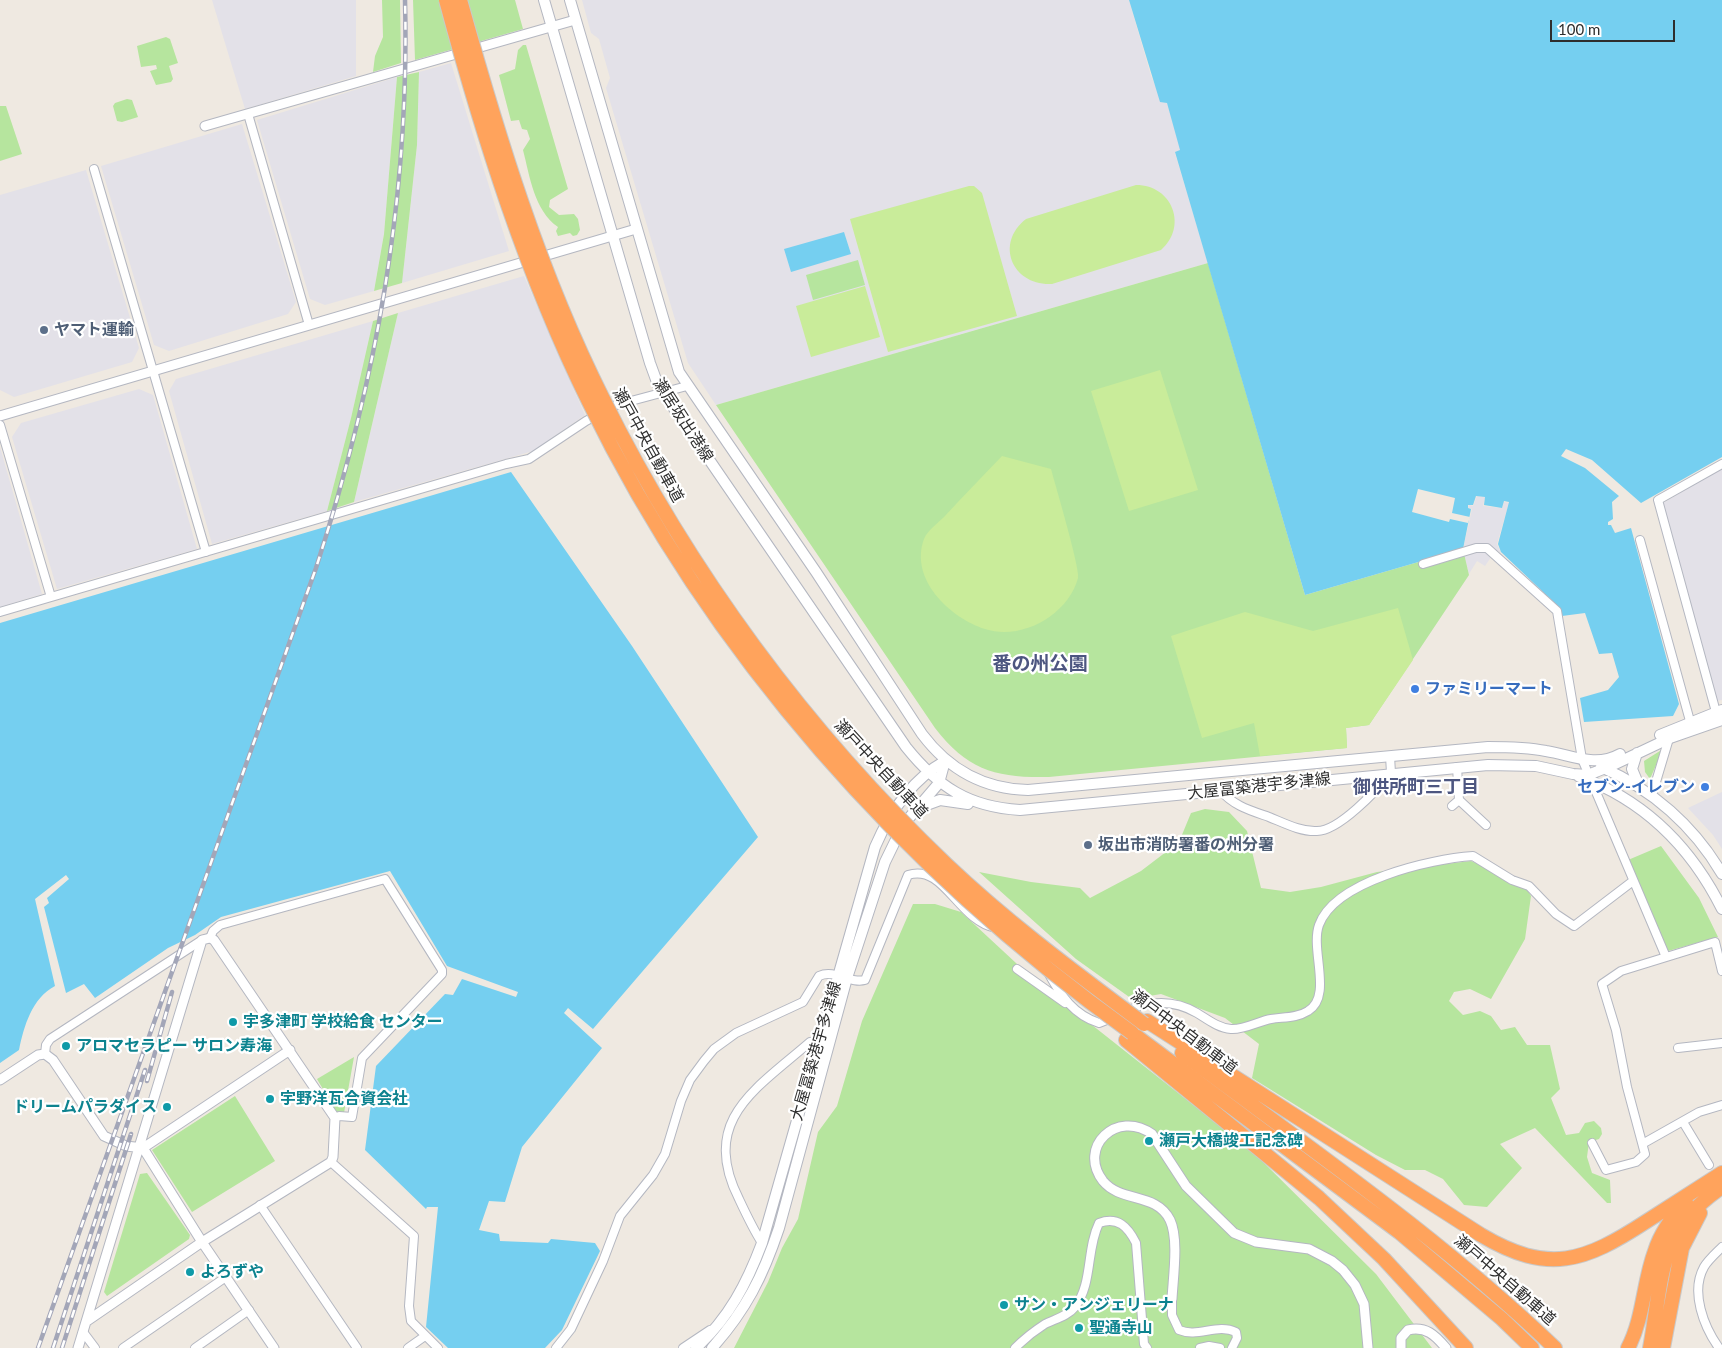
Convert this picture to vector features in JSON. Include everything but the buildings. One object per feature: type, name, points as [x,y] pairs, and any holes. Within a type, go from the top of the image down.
[{"type":"highway","name":"瀬戸中央自動車道","points":[[446,0],[493,162],[555,329],[589,402],[670,550],[769,690],[823,753],[923,859],[1061,990],[1129,1037],[1187,1072],[1399,1232],[1502,1319],[1532,1348]]},
{"type":"highway","name":"瀬戸中央自動車道","points":[[460,0],[506,158],[535,240],[568,322],[602,397],[681,541],[730,614],[781,682],[834,746],[946,864],[1006,917],[1074,971],[1146,1022],[1412,1223],[1510,1304],[1554,1348]]},
{"type":"highway","points":[[1146,1022],[1481,1235],[1521,1255],[1562,1260],[1589,1254],[1616,1241],[1722,1173]]},
{"type":"highway","points":[[1129,1037],[1319,1198],[1384,1259],[1466,1348]]},
{"type":"highway","points":[[1628,1348],[1640,1321],[1650,1266],[1659,1241],[1677,1212],[1698,1188]]},
{"type":"highway","points":[[1663,1348],[1682,1248],[1689,1232],[1718,1190]]},
{"type":"highway","points":[[1650,1348],[1660,1276],[1674,1238],[1694,1209],[1718,1190]]},
{"type":"main road","name":"瀬居坂出港線","points":[[544,0],[650,363],[662,392],[906,747],[939,783]]},
{"type":"main road","name":"瀬居坂出港線","points":[[570,0],[673,357],[687,386],[816,572],[922,734],[945,761]]},
{"type":"main road","name":"大屋冨築港宇多津線","points":[[945,761],[979,781],[1016,790],[1506,747],[1546,750],[1582,759],[1604,761],[1720,714]]},
{"type":"main road","name":"大屋冨築港宇多津線","points":[[939,783],[984,805],[1020,810],[1456,767],[1523,765],[1589,778],[1610,769],[1690,721],[1720,714]]},
{"type":"main road","points":[[1637,753],[1632,769],[1640,788]]},
{"type":"main road","points":[[1610,769],[1620,754]]},
{"type":"main road","points":[[1582,759],[1610,769],[1652,795],[1688,827],[1722,874]]},
{"type":"main road","name":"大屋冨築港宇多津線","points":[[712,1348],[740,1315],[750,1299],[772,1247],[801,1144],[878,839],[900,802],[926,771],[945,761]]},
{"type":"main road","name":"大屋冨築港宇多津線","points":[[696,1348],[719,1325],[741,1294],[762,1243],[818,1042],[885,862],[897,836],[912,813],[939,783],[945,761]]},
{"type":"main road","points":[[1610,769],[1617,784],[1629,801]]},
{"type":"main road","points":[[1589,778],[1629,801],[1658,822],[1684,848],[1704,876],[1722,909]]},
{"type":"main road","points":[[1136,780],[1138,798]]},
{"type":"main road","points":[[912,813],[925,804],[940,800],[956,800],[986,808],[1020,810]]},
{"type":"main road","points":[[762,1243],[772,1247]]},
{"type":"street","points":[[206,126],[575,20]]},
{"type":"street","points":[[248,114],[308,325]]},
{"type":"street","points":[[94,169],[206,552]]},
{"type":"street","points":[[0,416],[636,229]]},
{"type":"street","points":[[0,612],[506,464],[529,459],[601,412],[616,405],[687,386]]},
{"type":"street","points":[[0,425],[51,597]]},
{"type":"street","points":[[1720,714],[1658,500],[1722,464]]},
{"type":"street","points":[[1640,540],[1690,721]]},
{"type":"street","points":[[1423,564],[1476,548],[1487,548],[1557,611],[1582,759],[1666,957]]},
{"type":"street","points":[[1652,795],[1670,734]]},
{"type":"street","points":[[1220,790],[1236,806],[1300,828],[1320,831],[1335,824],[1375,792],[1392,773],[1390,756]]},
{"type":"street","points":[[1456,767],[1459,800],[1486,826]]},
{"type":"street","points":[[1452,806],[1459,800]]},
{"type":"street","points":[[1017,968],[1089,1020],[1099,1023],[1136,1006],[1157,1002],[1169,1003],[1194,1011],[1219,1026],[1231,1029],[1271,1019],[1296,1017],[1308,1012],[1315,1006],[1320,997],[1321,985],[1316,935],[1320,923],[1332,905],[1362,884],[1406,869],[1472,856],[1512,880],[1529,886],[1556,914],[1574,926],[1633,881]]},
{"type":"street","points":[[556,1348],[571,1329],[603,1261],[620,1216],[653,1175],[664,1154],[681,1101],[690,1080],[704,1061],[714,1049],[736,1033],[803,1002],[819,976],[824,974],[860,981],[865,980],[908,875],[917,872],[926,874],[938,882],[980,923],[1017,934],[1040,956],[1057,988],[1071,1007]]},
{"type":"street","points":[[45,1054],[46,1045],[50,1039],[206,939],[220,925],[385,879],[442,970],[442,974],[362,1058],[352,1117],[339,1116],[335,1118]]},
{"type":"street","points":[[87,1321],[202,1242],[331,1162],[333,1157],[335,1118],[214,940],[206,939]]},
{"type":"street","points":[[78,1348],[206,939]]},
{"type":"street","points":[[1592,1143],[1606,1170],[1636,1162],[1645,1154],[1644,1143],[1627,1087],[1616,1030],[1602,984],[1621,971],[1718,941],[1722,971]]},
{"type":"street","points":[[762,1243],[728,1175],[724,1155],[727,1133],[737,1111],[747,1097],[810,1042],[818,1042]]},
{"type":"street","points":[[1678,1048],[1722,1043]]},
{"type":"street","points":[[0,1080],[38,1055],[45,1054],[53,1060],[104,1136],[126,1146],[140,1148],[290,1050]]},
{"type":"street","points":[[1644,1143],[1700,1112],[1722,1104]]},
{"type":"street","points":[[1683,1122],[1709,1166]]},
{"type":"street","points":[[1232,1348],[1238,1338],[1236,1332],[1229,1329],[1190,1334],[1179,1330],[1172,1315],[1173,1232],[1166,1212],[1151,1201],[1120,1193],[1111,1188],[1099,1174],[1095,1157],[1096,1148],[1113,1128],[1136,1126],[1152,1134],[1186,1186],[1234,1233],[1256,1242],[1309,1249],[1332,1261],[1343,1270],[1355,1285],[1364,1304],[1368,1348]]},
{"type":"street","points":[[791,1142],[801,1144]]},
{"type":"street","points":[[140,1148],[249,1310],[270,1347]]},
{"type":"street","points":[[331,1162],[414,1236],[409,1306],[412,1321],[438,1348]]},
{"type":"street","points":[[260,1206],[357,1348]]},
{"type":"street","points":[[1015,1348],[1045,1324],[1074,1309],[1083,1294],[1089,1267],[1092,1238],[1099,1223],[1112,1220],[1119,1222],[1132,1234],[1136,1243],[1144,1344],[1147,1348]]},
{"type":"street","points":[[1719,1348],[1702,1314],[1698,1295],[1698,1281],[1704,1267],[1722,1247]]},
{"type":"street","points":[[123,1348],[226,1277]]},
{"type":"street","points":[[195,1348],[249,1310]]},
{"type":"street","points":[[683,1348],[719,1325]]},
{"type":"street","points":[[1401,1348],[1401,1338],[1408,1330],[1422,1328],[1436,1337],[1446,1348]]},
{"type":"street","points":[[84,1332],[95,1348]]},
{"type":"street","points":[[408,1348],[425,1336]]},
{"type":"street","points":[[1200,1348],[1209,1346],[1220,1348]]},
{"type":"shaded area","points":[[212,0],[356,0],[356,76],[245,109]]},
{"type":"shaded area","points":[[582,0],[1129,0],[1151,76],[1163,102],[1167,103],[1171,115],[1181,151],[1175,153],[1208,263],[716,405],[688,363],[606,88],[610,78],[599,39],[591,33]]},
{"type":"shaded area","points":[[451,63],[509,251],[402,283],[417,145],[419,72]]},
{"type":"shaded area","points":[[397,77],[384,234],[374,291],[325,305],[310,299],[257,120]]},
{"type":"shaded area","points":[[242,124],[296,302],[288,314],[169,351],[154,345],[101,166]]},
{"type":"shaded area","points":[[86,170],[139,348],[132,362],[14,397],[0,390],[0,195]]},
{"type":"shaded area","points":[[524,276],[585,415],[533,451],[354,502],[398,313]]},
{"type":"shaded area","points":[[373,321],[327,511],[212,544],[169,391],[176,379]]},
{"type":"shaded area","points":[[139,389],[153,395],[197,549],[57,589],[12,437],[21,423]]},
{"type":"shaded area","points":[[0,447],[42,594],[0,607]]},
{"type":"shaded area","points":[[1722,468],[1722,700],[1717,701],[1663,503]]},
{"type":"shaded area","points":[[1477,496],[1485,497],[1483,506],[1502,508],[1504,502],[1509,503],[1497,544],[1501,553],[1496,550],[1485,566],[1477,561],[1469,574],[1463,549],[1472,509],[1468,508],[1469,505],[1473,506]]},
{"type":"shaded area","points":[[1722,792],[1722,849],[1713,835],[1688,808]]},
{"type":"green space","points":[[382,0],[400,0],[401,63],[373,72],[375,56],[383,37]]},
{"type":"green space","points":[[413,0],[515,0],[523,29],[415,60]]},
{"type":"green space","points":[[166,37],[170,39],[178,63],[169,66],[173,79],[171,82],[156,85],[150,71],[157,69],[156,65],[141,67],[137,46]]},
{"type":"green space","points":[[523,45],[526,45],[568,189],[550,200],[549,207],[559,215],[574,214],[578,219],[580,230],[577,235],[573,236],[570,233],[558,236],[556,231],[558,227],[543,212],[534,192],[523,150],[530,139],[527,130],[522,129],[519,120],[511,121],[499,75],[515,69],[518,50]]},
{"type":"green space","points":[[419,72],[417,145],[402,283],[374,291],[384,234],[397,77]]},
{"type":"green space","points":[[127,99],[132,100],[138,117],[122,122],[117,121],[113,106],[115,103]]},
{"type":"green space","points":[[0,106],[6,106],[22,154],[0,161]]},
{"type":"green space","points":[[1136,185],[1149,187],[1159,192],[1172,209],[1175,219],[1174,230],[1169,241],[1161,250],[1052,284],[1038,283],[1018,271],[1012,262],[1011,240],[1016,229],[1026,219]]},
{"type":"green space","points":[[974,186],[982,193],[1017,316],[888,352],[850,219]]},
{"type":"green space","points":[[858,260],[865,285],[813,300],[806,275]]},
{"type":"green space","points":[[1208,263],[1305,595],[1463,549],[1469,575],[1369,725],[1346,728],[1347,748],[1049,777],[1014,776],[985,769],[959,754],[935,728],[716,405]]},
{"type":"green space","points":[[865,286],[880,337],[811,357],[796,306]]},
{"type":"green space","points":[[398,313],[354,502],[327,511],[373,321]]},
{"type":"green space","points":[[1160,370],[1198,490],[1129,511],[1091,391]]},
{"type":"green space","points":[[1002,456],[1051,469],[1072,544],[1078,578],[1073,591],[1054,614],[1028,628],[999,632],[972,624],[946,606],[927,582],[922,568],[921,554],[924,539],[928,533]]},
{"type":"green space","points":[[1398,608],[1413,660],[1369,725],[1346,728],[1347,748],[1260,756],[1254,723],[1202,738],[1171,636],[1245,612],[1313,631]]},
{"type":"green space","points":[[1663,749],[1650,779],[1645,772],[1644,761]]},
{"type":"green space","points":[[1205,809],[1229,812],[1247,831],[1261,888],[1290,892],[1321,887],[1377,872],[1471,861],[1523,883],[1531,896],[1525,939],[1491,999],[1470,989],[1454,992],[1449,1001],[1463,1015],[1480,1011],[1491,1016],[1501,1030],[1515,1027],[1527,1045],[1550,1045],[1560,1089],[1551,1098],[1566,1135],[1579,1133],[1585,1123],[1594,1121],[1601,1128],[1602,1134],[1599,1139],[1589,1142],[1587,1157],[1592,1173],[1610,1180],[1611,1203],[1607,1203],[1535,1128],[1500,1144],[1522,1168],[1487,1207],[1464,1205],[1443,1179],[1425,1170],[1405,1170],[1376,1155],[1252,1078],[1259,1044],[1225,1018],[1161,994],[1132,999],[1076,959],[979,872],[1031,882],[1080,888],[1090,898],[1141,871],[1179,842],[1191,813]]},
{"type":"green space","points":[[1661,846],[1699,898],[1718,937],[1668,951],[1628,860]]},
{"type":"green space","points":[[913,904],[935,904],[961,912],[1030,976],[1254,1153],[1376,1274],[1432,1348],[734,1348],[798,1219],[818,1132],[837,1106],[862,1021]]},
{"type":"green space","points":[[354,1057],[344,1113],[337,1113],[317,1079]]},
{"type":"green space","points":[[235,1096],[275,1161],[192,1212],[152,1150]]},
{"type":"green space","points":[[147,1173],[190,1235],[189,1239],[107,1296],[104,1292],[140,1174]]},
{"type":"water","points":[[1129,0],[1722,0],[1722,457],[1641,503],[1592,460],[1566,449],[1561,456],[1585,468],[1619,496],[1612,502],[1613,519],[1608,522],[1608,525],[1611,525],[1615,533],[1631,528],[1679,704],[1673,716],[1584,722],[1580,698],[1608,690],[1619,677],[1612,653],[1599,654],[1585,613],[1562,616],[1560,608],[1501,552],[1498,544],[1509,502],[1504,501],[1502,508],[1484,505],[1485,497],[1476,496],[1473,505],[1468,505],[1468,508],[1471,509],[1463,549],[1305,595],[1175,152],[1180,150],[1167,103],[1160,102]]},
{"type":"water","points":[[844,232],[851,254],[791,272],[784,249]]},
{"type":"water","points":[[511,472],[632,646],[758,837],[593,1029],[568,1008],[564,1013],[602,1048],[522,1147],[505,1202],[489,1201],[479,1230],[499,1234],[500,1241],[548,1243],[551,1239],[595,1243],[600,1251],[562,1330],[545,1348],[448,1348],[426,1327],[438,1207],[427,1207],[426,1209],[365,1150],[376,1066],[445,994],[453,995],[462,979],[516,997],[518,992],[447,966],[390,871],[221,917],[195,935],[168,948],[95,998],[84,984],[66,993],[44,907],[49,903],[47,898],[69,879],[66,875],[35,899],[55,986],[47,991],[35,1005],[23,1032],[19,1050],[0,1063],[0,623]]},
{"type":"pier","points":[[1418,489],[1455,498],[1452,513],[1470,517],[1468,523],[1450,519],[1449,522],[1412,512]]},
{"type":"railway","points":[[38,1348],[316,568],[337,498],[372,358],[385,288],[395,217],[402,146],[405,0]]},
{"type":"railway","points":[[147,1081],[172,992]]},
{"type":"railway","points":[[53,1348],[145,1070]]},
{"type":"railway","points":[[62,1348],[131,1134]]},
{"type":"place","name":"ヤマト運輸","points":[[44,330]]},
{"type":"place","name":"ファミリーマート","points":[[1415,689]]},
{"type":"place","name":"セブン-イレブン","points":[[1705,787]]},
{"type":"place","name":"坂出市消防署番の州分署","points":[[1088,845]]},
{"type":"place","name":"宇多津町 学校給食 センター","points":[[233,1022]]},
{"type":"place","name":"アロマセラピー サロン寿海","points":[[66,1046]]},
{"type":"place","name":"宇野洋瓦合資会社","points":[[270,1099]]},
{"type":"place","name":"ドリームパラダイス","points":[[167,1107]]},
{"type":"place","name":"瀬戸大橋竣工記念碑","points":[[1149,1141]]},
{"type":"place","name":"よろずや","points":[[190,1272]]},
{"type":"place","name":"サン・アンジェリーナ","points":[[1004,1305]]},
{"type":"place","name":"聖通寺山","points":[[1079,1328]]},
{"type":"district","name":"番の州公園","points":[[1040,664]]},
{"type":"district","name":"御供所町三丁目","points":[[1416,787]]}]
